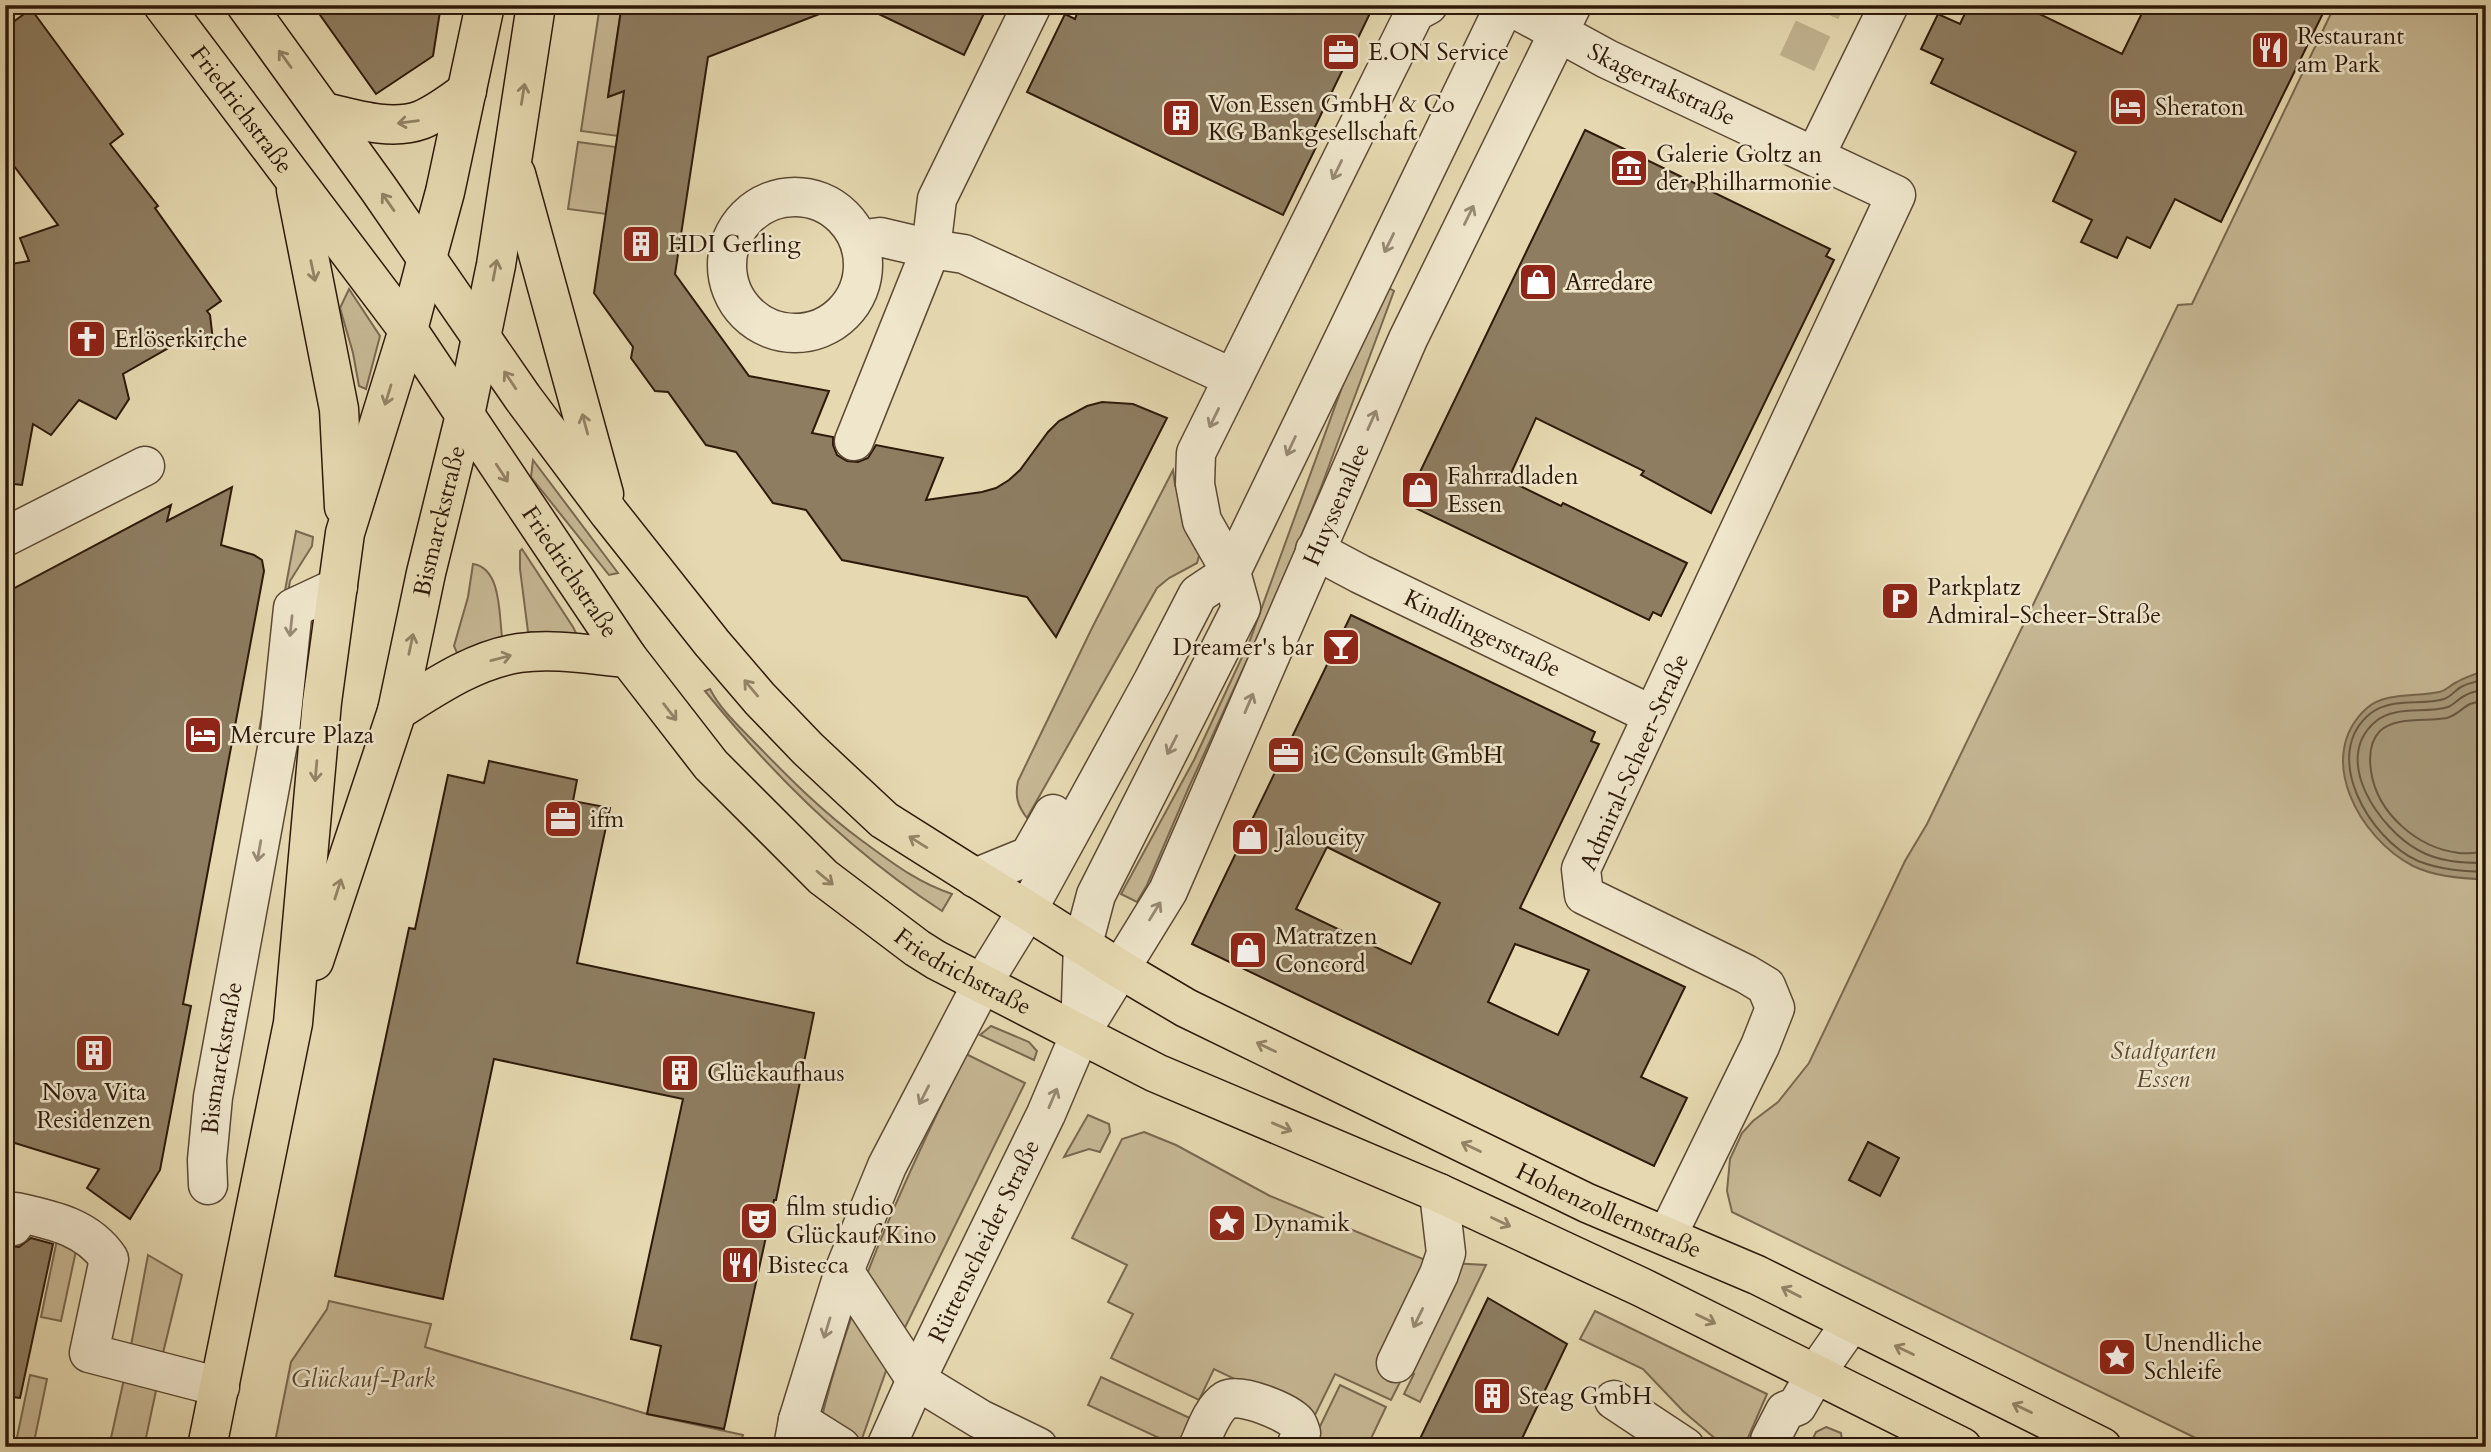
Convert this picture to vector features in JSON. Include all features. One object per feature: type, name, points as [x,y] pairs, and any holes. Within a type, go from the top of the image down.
[{"type":"main road","name":"Friedrichstraße","points":[[163,5],[408,330],[628,658],[711,765],[823,877],[917,948],[1080,1034]]},
{"type":"main road","points":[[246,5],[427,258],[523,398],[609,513],[760,699],[808,749],[884,820],[1120,969]]},
{"type":"main road","name":"Bismarckstraße","points":[[207,1447],[293,1023],[322,702],[345,533],[408,330],[445,192],[485,5]]},
{"type":"main road","name":"Bismarckstraße","points":[[293,1023],[397,711],[426,573],[482,337],[536,5]]},
{"type":"main road","points":[[324,112],[379,124],[419,121],[467,91]]},
{"type":"main road","points":[[512,162],[609,513]]},
{"type":"main road","points":[[294,181],[339,409],[345,533]]},
{"type":"main road","points":[[397,711],[446,679],[481,663],[519,653],[560,652],[628,658]]},
{"type":"main road","name":"Hohenzollernstraße","points":[[1120,969],[1205,1018],[1587,1203],[1757,1275],[2102,1447]]},
{"type":"main road","points":[[1080,1034],[1156,1073],[1439,1193],[1816,1373],[1962,1447]]},
{"type":"street","points":[[853,441],[930,249],[937,199],[1032,5]]},
{"type":"street","points":[[1091,995],[1083,944],[1096,895],[1241,608],[1231,572],[1202,521],[1195,469],[1196,453],[1415,12],[1428,5]]},
{"type":"street","points":[[841,1447],[796,1433],[844,1272],[887,1167],[982,984],[1028,909],[1198,594],[1231,572],[1506,5]]},
{"type":"street","name":"Skagerrakstraße","points":[[1506,5],[1565,19],[1675,92],[1896,195]]},
{"type":"street","points":[[1815,156],[1889,5]]},
{"type":"street","name":"Huyssenallee","points":[[1091,995],[1120,969],[1168,891],[1408,339],[1565,19]]},
{"type":"street","name":"Admiral-Scheer-Straße","points":[[1667,1236],[1760,1046],[1775,1009],[1766,986],[1746,974],[1584,895],[1581,869],[1896,195]]},
{"type":"street","points":[[859,240],[880,237],[964,254],[1233,378]]},
{"type":"street","points":[[5,537],[145,466]]},
{"type":"street","name":"Kindlingerstraße","points":[[1315,550],[1652,715]]},
{"type":"street","points":[[975,878],[1029,856],[1180,589],[1190,579],[1231,572]]},
{"type":"street","name":"Bismarckstraße","points":[[208,1185],[207,1160],[213,1097],[280,732],[293,608],[338,587]]},
{"type":"street","name":"Rüttenscheider Straße","points":[[886,1447],[1046,1114],[1080,1034],[1091,995]]},
{"type":"street","points":[[1396,1363],[1439,1274],[1446,1253],[1439,1193]]},
{"type":"street","points":[[13,1226],[16,1212],[59,1221],[91,1238],[109,1259],[89,1353],[220,1387]]},
{"type":"street","points":[[844,1272],[916,1380],[980,1419],[1038,1447]]},
{"type":"street","points":[[1771,1447],[1770,1440],[1785,1411],[1797,1406],[1816,1373],[1852,1323]]},
{"type":"street","points":[[1198,1447],[1213,1415],[1227,1399],[1241,1397],[1290,1417],[1298,1424],[1301,1433],[1296,1447]]},
{"type":"street","points":[[1614,1400],[1685,1447]]},
{"type":"street","points":[[1792,1447],[1802,1424],[1797,1406]]},
{"type":"green space","points":[[600,5],[634,5],[621,11],[608,97],[625,91],[618,136],[581,131]]},
{"type":"green space","name":"Stadtgarten Essen","points":[[2335,5],[2486,5],[2486,1447],[2214,1447],[1732,1212],[1727,1191],[1730,1159],[1742,1133],[1778,1102],[1809,1063],[2178,305],[2192,304]]},
{"type":"green space","points":[[578,142],[616,147],[606,214],[568,209]]},
{"type":"green space","points":[[1387,287],[1394,291],[1320,490],[1276,597],[1137,902],[1121,894],[1194,760],[1250,640],[1345,379]]},
{"type":"green space","points":[[349,289],[380,336],[366,389],[359,386],[340,308]]},
{"type":"green space","points":[[533,460],[618,573],[609,575],[531,477]]},
{"type":"green space","points":[[1173,470],[1175,485],[1201,549],[1197,563],[1169,578],[1157,588],[1027,818],[1018,800],[1018,781]]},
{"type":"green space","points":[[296,531],[313,537],[312,546],[290,581],[264,734],[259,731]]},
{"type":"green space","points":[[522,549],[573,627],[576,633],[574,635],[528,632],[520,569]]},
{"type":"green space","points":[[473,564],[482,567],[494,583],[502,637],[457,653],[454,646],[468,597]]},
{"type":"green space","points":[[710,689],[739,726],[834,818],[904,870],[952,894],[942,911],[876,864],[815,810],[731,722],[705,691]]},
{"type":"green space","points":[[991,1026],[1029,1042],[1037,1051],[1034,1060],[980,1035]]},
{"type":"green space","points":[[966,1054],[1025,1083],[892,1354],[859,1447],[815,1447],[827,1396],[859,1295],[920,1149]]},
{"type":"green space","points":[[1088,1115],[1109,1124],[1110,1132],[1100,1152],[1089,1149],[1064,1157]]},
{"type":"green space","points":[[1144,1132],[1176,1145],[1270,1196],[1430,1262],[1486,1265],[1420,1402],[1404,1394],[1414,1374],[1406,1370],[1391,1400],[1335,1374],[1314,1417],[1214,1369],[1199,1400],[1111,1358],[1133,1314],[1108,1302],[1127,1265],[1072,1238],[1122,1139]]},
{"type":"green space","points":[[59,1230],[77,1246],[61,1321],[41,1317]]},
{"type":"green space","points":[[148,1255],[182,1275],[162,1357],[130,1351]]},
{"type":"green space","name":"Glückauf-Park","points":[[329,1301],[431,1324],[425,1347],[647,1414],[743,1435],[739,1447],[274,1447],[291,1362],[327,1309]]},
{"type":"green space","points":[[1595,1311],[1767,1394],[1744,1447],[1725,1447],[1683,1411],[1643,1369],[1580,1339]]},
{"type":"green space","points":[[30,1375],[47,1379],[33,1447],[15,1447]]},
{"type":"green space","points":[[1101,1377],[1192,1419],[1179,1447],[1166,1447],[1168,1442],[1088,1405]]},
{"type":"green space","points":[[124,1379],[157,1386],[144,1447],[109,1447]]},
{"type":"green space","points":[[1340,1385],[1386,1407],[1367,1447],[1310,1447]]},
{"type":"green space","points":[[1826,1427],[1841,1433],[1843,1447],[1809,1447],[1816,1432]]},
{"type":"water","points":[[2486,669],[2486,879],[2440,875],[2413,866],[2376,837],[2361,817],[2350,795],[2344,772],[2344,749],[2351,727],[2374,703],[2392,697],[2441,691]]},
{"type":"building","points":[[313,5],[441,5],[433,56],[376,94]]},
{"type":"building","name":"HDI Gerling","points":[[634,5],[835,5],[835,8],[708,57],[675,274],[749,376],[829,391],[812,433],[833,437],[837,455],[847,461],[858,462],[868,458],[876,445],[943,458],[926,500],[996,488],[1020,470],[1059,421],[1087,406],[1102,402],[1133,404],[1167,418],[1056,637],[1027,597],[842,560],[806,510],[773,503],[736,452],[706,445],[668,392],[655,391],[631,358],[633,347],[594,293],[624,91],[608,97],[621,10]]},
{"type":"building","points":[[860,5],[988,5],[964,55]]},
{"type":"building","points":[[1080,5],[1374,5],[1312,133],[1321,137],[1283,215],[1027,92],[1065,14],[1075,19]]},
{"type":"building","name":"Sheraton","points":[[1969,5],[2021,5],[2122,54],[2146,5],[2327,5],[2221,222],[2175,199],[2150,248],[2127,237],[2117,258],[2081,242],[2092,220],[2053,201],[2076,152],[1931,83],[1943,59],[1921,49],[1938,14],[1960,24]]},
{"type":"building","points":[[31,9],[123,134],[110,144],[158,206],[155,208],[221,301],[207,311],[210,315],[214,349],[183,345],[181,341],[123,374],[129,399],[116,419],[79,400],[51,435],[33,424],[22,485],[5,483],[5,265],[29,261],[20,238],[58,225],[5,154],[5,28]]},
{"type":"building","points":[[1585,130],[1830,249],[1826,256],[1834,260],[1711,513],[1641,475],[1644,471],[1536,418],[1508,480],[1561,506],[1563,503],[1687,563],[1661,616],[1653,612],[1649,620],[1405,503]]},
{"type":"building","points":[[232,487],[221,545],[254,555],[262,560],[264,571],[183,1004],[191,1006],[160,1170],[130,1219],[87,1188],[99,1169],[5,1140],[5,593],[171,505],[167,521]]},
{"type":"building","points":[[1351,615],[1595,732],[1591,741],[1599,744],[1520,908],[1685,987],[1641,1077],[1687,1098],[1654,1166],[1192,944]],"holes":[[[1327,847],[1440,903],[1411,964],[1296,909]],[[1515,944],[1589,970],[1558,1035],[1488,1002]]]},
{"type":"building","name":"Glückaufhaus","points":[[489,761],[577,780],[573,801],[610,808],[577,963],[814,1013],[776,1200],[724,1429],[647,1414],[661,1346],[631,1339],[683,1099],[494,1059],[443,1299],[335,1276],[409,928],[415,929],[448,775],[484,783]]},
{"type":"building","points":[[1868,1142],[1899,1158],[1880,1196],[1849,1180]]},
{"type":"building","points":[[31,1238],[53,1244],[20,1398],[5,1396],[5,1246],[19,1247]]},
{"type":"building","name":"Steag GmbH","points":[[1488,1298],[1567,1344],[1518,1447],[1416,1447]]},
{"type":"tunnel","points":[[1797,63],[1824,5]]},
{"type":"place","name":"Restaurant am Park","points":[[2270,50]]},
{"type":"place","name":"E.ON Service","points":[[1341,52]]},
{"type":"place","name":"Sheraton","points":[[2128,107]]},
{"type":"place","name":"Von Essen GmbH & Co KG Bankgesellschaft","points":[[1181,118]]},
{"type":"place","name":"Galerie Goltz an der Philharmonie","points":[[1629,168]]},
{"type":"place","name":"HDI Gerling","points":[[641,244]]},
{"type":"place","name":"Arredare","points":[[1538,282]]},
{"type":"place","name":"Erlöserkirche","points":[[87,339]]},
{"type":"place","name":"Fahrradladen Essen","points":[[1420,490]]},
{"type":"place","name":"Parkplatz Admiral-Scheer-Straße","points":[[1900,601]]},
{"type":"place","name":"Dreamer's bar","points":[[1341,647]]},
{"type":"place","name":"Mercure Plaza","points":[[203,735]]},
{"type":"place","name":"iC Consult GmbH","points":[[1286,755]]},
{"type":"place","name":"ifm","points":[[563,819]]},
{"type":"place","name":"Jaloucity","points":[[1250,837]]},
{"type":"place","name":"Matratzen Concord","points":[[1248,950]]},
{"type":"place","name":"Nova Vita Residenzen","points":[[94,1053]]},
{"type":"place","name":"Glückaufhaus","points":[[680,1073]]},
{"type":"place","name":"film studio Glückauf Kino","points":[[759,1221]]},
{"type":"place","name":"Dynamik","points":[[1227,1223]]},
{"type":"place","name":"Bistecca","points":[[740,1265]]},
{"type":"place","name":"Unendliche Schleife","points":[[2117,1357]]},
{"type":"place","name":"Steag GmbH","points":[[1492,1396]]}]
